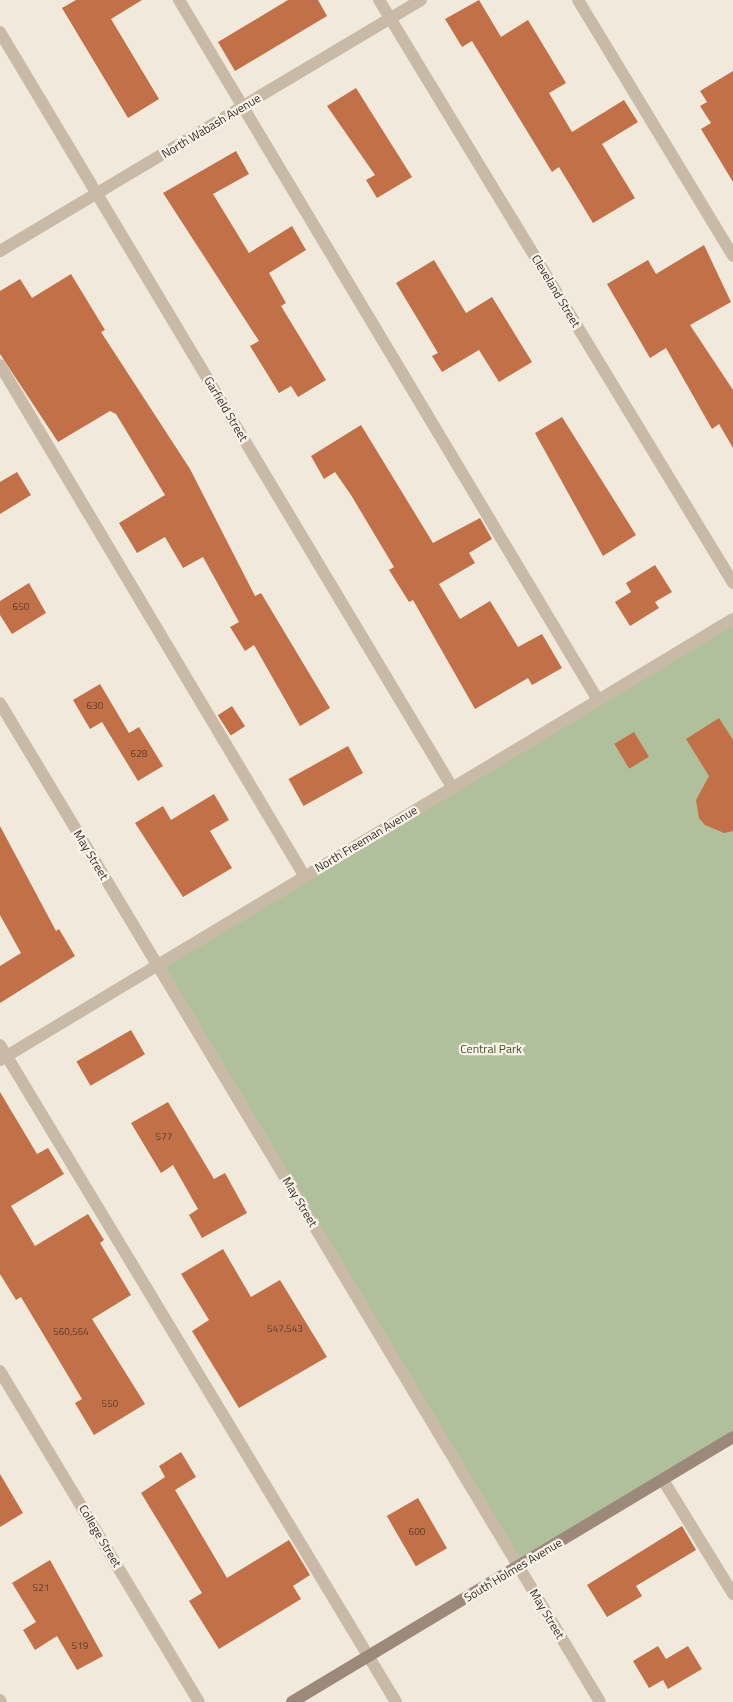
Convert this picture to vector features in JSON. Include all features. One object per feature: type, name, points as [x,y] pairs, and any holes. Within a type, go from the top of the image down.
[{"type":"main road","name":"South Holmes Avenue","points":[[292,1702],[733,1437]]},
{"type":"street","points":[[179,0],[598,700]]},
{"type":"street","name":"Cleveland Street","points":[[379,0],[733,583]]},
{"type":"street","name":"North Wabash Avenue","points":[[0,251],[420,0]]},
{"type":"street","points":[[578,0],[733,256]]},
{"type":"street","name":"Garfield Street","points":[[0,32],[452,787]]},
{"type":"street","points":[[0,365],[305,876]]},
{"type":"street","name":"North Freeman Avenue","points":[[3,1058],[158,967],[452,787],[733,620]]},
{"type":"street","name":"May Street","points":[[0,703],[600,1702]]},
{"type":"street","points":[[0,1045],[3,1058],[396,1702]]},
{"type":"street","name":"College Street","points":[[0,1370],[199,1702]]},
{"type":"street","points":[[663,1480],[733,1594]]},
{"type":"green space","name":"Central Park","points":[[733,620],[733,1436],[519,1566],[158,967]]},
{"type":"building","points":[[76,0],[142,0],[111,19],[159,99],[128,118],[62,8]]},
{"type":"building","points":[[288,0],[318,0],[327,16],[235,71],[218,42]]},
{"type":"building","points":[[479,0],[501,37],[528,20],[566,83],[549,93],[572,132],[624,100],[638,122],[602,144],[635,198],[593,223],[559,167],[552,172],[472,41],[462,47],[445,19]]},
{"type":"building","points":[[733,71],[733,182],[701,129],[711,123],[700,106],[707,102],[700,91]]},
{"type":"building","points":[[356,88],[412,177],[377,198],[366,180],[375,175],[327,106]]},
{"type":"building","points":[[236,151],[249,174],[213,194],[249,253],[292,226],[306,250],[269,273],[286,303],[281,306],[326,380],[298,397],[291,386],[279,393],[250,346],[259,341],[163,193]]},
{"type":"building","points":[[704,245],[731,302],[690,325],[733,390],[733,448],[719,424],[712,429],[666,348],[650,358],[607,284],[648,260],[656,274]]},
{"type":"building","points":[[434,260],[466,313],[492,297],[532,362],[499,382],[479,350],[442,372],[432,356],[438,353],[396,283]]},
{"type":"building","points":[[71,274],[105,330],[101,332],[190,469],[255,596],[261,593],[330,708],[300,726],[254,645],[245,651],[230,627],[239,622],[203,557],[183,568],[165,537],[137,553],[119,523],[165,495],[116,414],[110,411],[58,442],[0,354],[0,291],[20,279],[32,298]]},
{"type":"building","points":[[562,417],[636,535],[603,556],[535,433]]},
{"type":"building","points":[[361,425],[433,543],[480,518],[492,539],[469,553],[475,563],[439,584],[460,619],[490,601],[518,647],[542,634],[562,668],[532,685],[528,678],[475,709],[413,600],[409,602],[389,570],[394,567],[351,495],[335,472],[324,479],[311,456]]},
{"type":"building","points":[[17,472],[31,495],[0,514],[0,482]]},
{"type":"building","points":[[655,565],[672,592],[655,602],[659,608],[630,626],[615,602],[631,592],[626,583]]},
{"type":"building","points":[[29,583],[46,613],[12,634],[0,615],[0,601]]},
{"type":"building","points":[[100,684],[129,733],[139,727],[163,766],[138,781],[102,722],[90,729],[73,700]]},
{"type":"building","points":[[232,706],[245,726],[231,735],[218,715]]},
{"type":"building","points":[[719,718],[733,740],[733,831],[724,833],[705,825],[699,818],[696,800],[709,776],[686,739]]},
{"type":"building","points":[[634,732],[649,757],[629,769],[614,744]]},
{"type":"building","points":[[348,746],[363,773],[304,806],[289,779]]},
{"type":"building","points":[[214,794],[229,820],[210,831],[232,868],[183,897],[135,823],[163,806],[171,820]]},
{"type":"building","points":[[0,826],[56,931],[59,929],[75,956],[0,1003],[0,966],[21,953],[0,915]]},
{"type":"building","points":[[131,1030],[145,1054],[90,1086],[76,1062]]},
{"type":"building","points":[[0,1092],[37,1154],[48,1148],[64,1174],[11,1206],[35,1246],[88,1214],[104,1240],[100,1243],[131,1295],[92,1319],[145,1404],[94,1435],[75,1403],[82,1399],[21,1297],[16,1300],[0,1274]]},
{"type":"building","points":[[168,1102],[214,1179],[225,1173],[247,1213],[202,1238],[189,1215],[198,1209],[173,1165],[161,1173],[131,1123]]},
{"type":"building","points":[[223,1249],[251,1297],[280,1280],[327,1357],[239,1408],[192,1331],[209,1320],[181,1274]]},
{"type":"building","points":[[181,1452],[196,1477],[175,1490],[227,1578],[289,1540],[310,1575],[293,1586],[301,1599],[219,1649],[189,1601],[202,1593],[141,1493],[165,1477],[159,1466]]},
{"type":"building","points":[[0,1474],[23,1513],[0,1527]]},
{"type":"building","points":[[418,1498],[447,1548],[416,1566],[387,1516]]},
{"type":"building","points":[[682,1526],[696,1550],[636,1586],[642,1596],[607,1617],[587,1585]]},
{"type":"building","points":[[50,1560],[103,1656],[77,1670],[57,1636],[35,1650],[23,1630],[36,1622],[12,1583]]},
{"type":"building","points":[[658,1646],[666,1659],[688,1646],[702,1669],[668,1689],[663,1680],[649,1688],[633,1661]]}]
